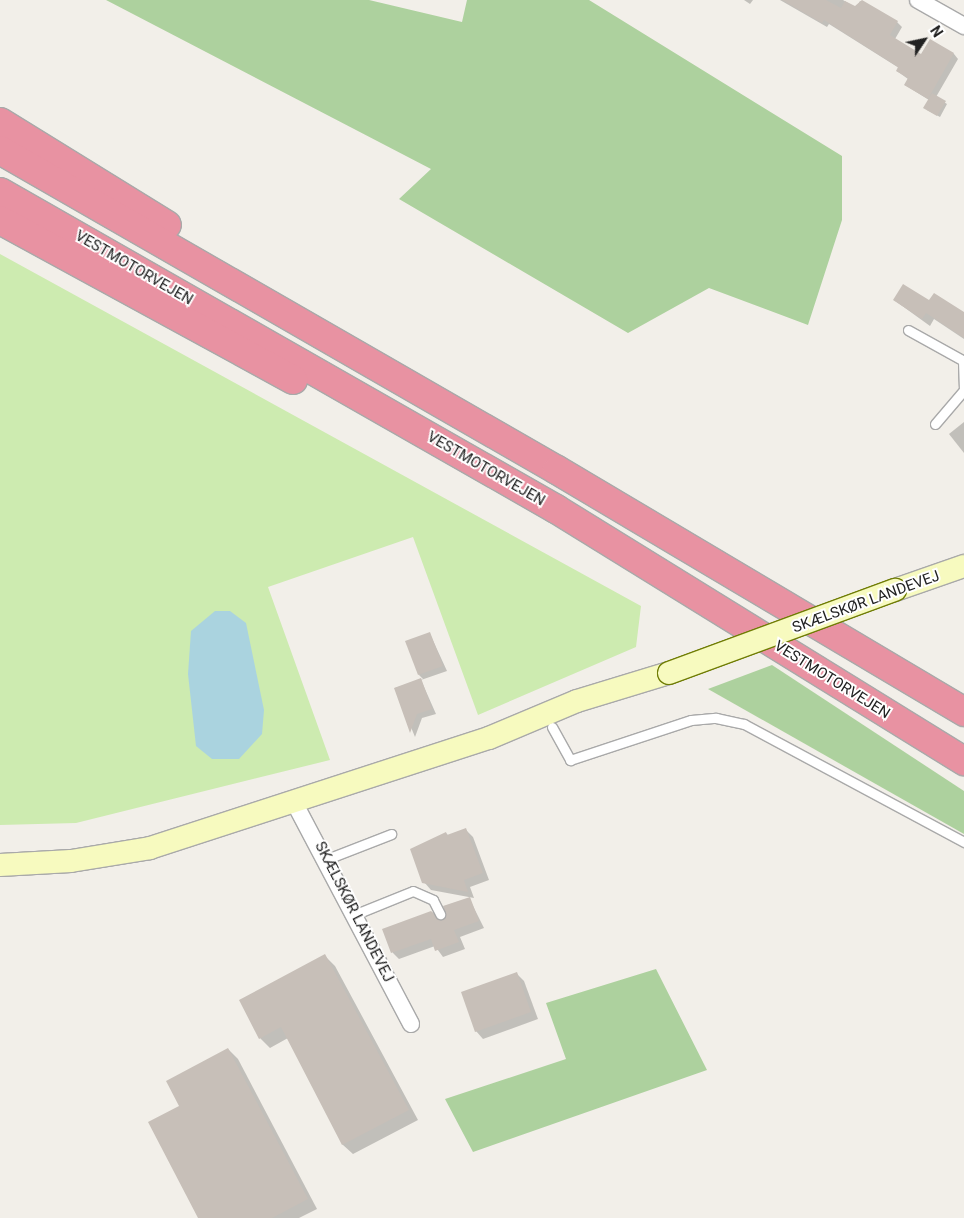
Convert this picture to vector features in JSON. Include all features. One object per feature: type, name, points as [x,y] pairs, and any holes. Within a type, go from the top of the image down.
[{"type":"highway","points":[[0,122],[282,295],[357,355]]},
{"type":"highway","points":[[0,150],[357,355],[964,712]]},
{"type":"highway","name":"VESTMOTORVEJEN","points":[[0,192],[614,545],[964,761]]},
{"type":"highway","points":[[0,220],[521,506],[614,545]]},
{"type":"street","points":[[918,0],[964,26]]},
{"type":"street","name":"SKÆLSKØR LANDEVEJ","points":[[0,864],[70,861],[150,848],[493,737],[577,701],[662,676],[964,566]]},
{"type":"street","name":"SKÆLSKØR LANDEVEJ","points":[[493,737],[552,727],[622,698],[662,676]]},
{"type":"street","name":"SKÆLSKØR LANDEVEJ","points":[[294,802],[356,914],[411,1024]]},
{"type":"lane","points":[[908,330],[964,361],[964,389],[935,424]]},
{"type":"lane","points":[[552,727],[570,760],[697,719],[744,724],[964,842]]},
{"type":"lane","points":[[327,859],[391,834]]},
{"type":"lane","points":[[356,914],[413,891],[433,900],[440,914]]},
{"type":"green space","points":[[106,0],[369,0],[462,22],[467,0],[589,0],[842,156],[842,220],[808,325],[709,288],[628,333],[399,199],[431,169]]},
{"type":"green space","points":[[0,254],[641,606],[636,647],[478,715],[413,537],[268,587],[330,760],[76,823],[0,825]]},
{"type":"green space","points":[[772,665],[964,791],[964,834],[708,689]]},
{"type":"green space","points":[[656,969],[707,1070],[473,1152],[445,1099],[566,1059],[546,1003]]},
{"type":"water","points":[[215,611],[230,611],[246,623],[264,710],[262,734],[239,759],[212,759],[196,746],[188,674],[191,631]]},
{"type":"building","points":[[782,0],[826,0],[841,8],[845,1],[855,6],[862,0],[898,21],[890,35],[921,54],[930,39],[954,53],[928,99],[904,85],[908,78],[896,71],[898,67],[824,20],[822,23]]},
{"type":"building","points":[[932,93],[946,101],[937,116],[923,108]]},
{"type":"building","points":[[903,284],[929,300],[934,293],[964,312],[964,338],[926,313],[922,319],[893,300]]},
{"type":"building","points":[[430,632],[443,666],[418,675],[405,641]]},
{"type":"building","points":[[421,678],[432,709],[417,714],[410,733],[394,688]]},
{"type":"building","points":[[466,828],[483,873],[464,880],[468,892],[422,883],[410,849],[446,832],[447,835]]},
{"type":"building","points":[[470,897],[479,921],[454,930],[459,942],[435,951],[431,939],[391,953],[382,929],[431,911],[442,920],[446,915],[443,906]]},
{"type":"building","points":[[325,954],[409,1110],[342,1145],[281,1027],[259,1039],[239,1000]]},
{"type":"building","points":[[517,972],[531,1012],[475,1032],[461,992]]},
{"type":"building","points":[[228,1048],[308,1199],[272,1218],[198,1218],[148,1122],[179,1106],[166,1081]]}]
